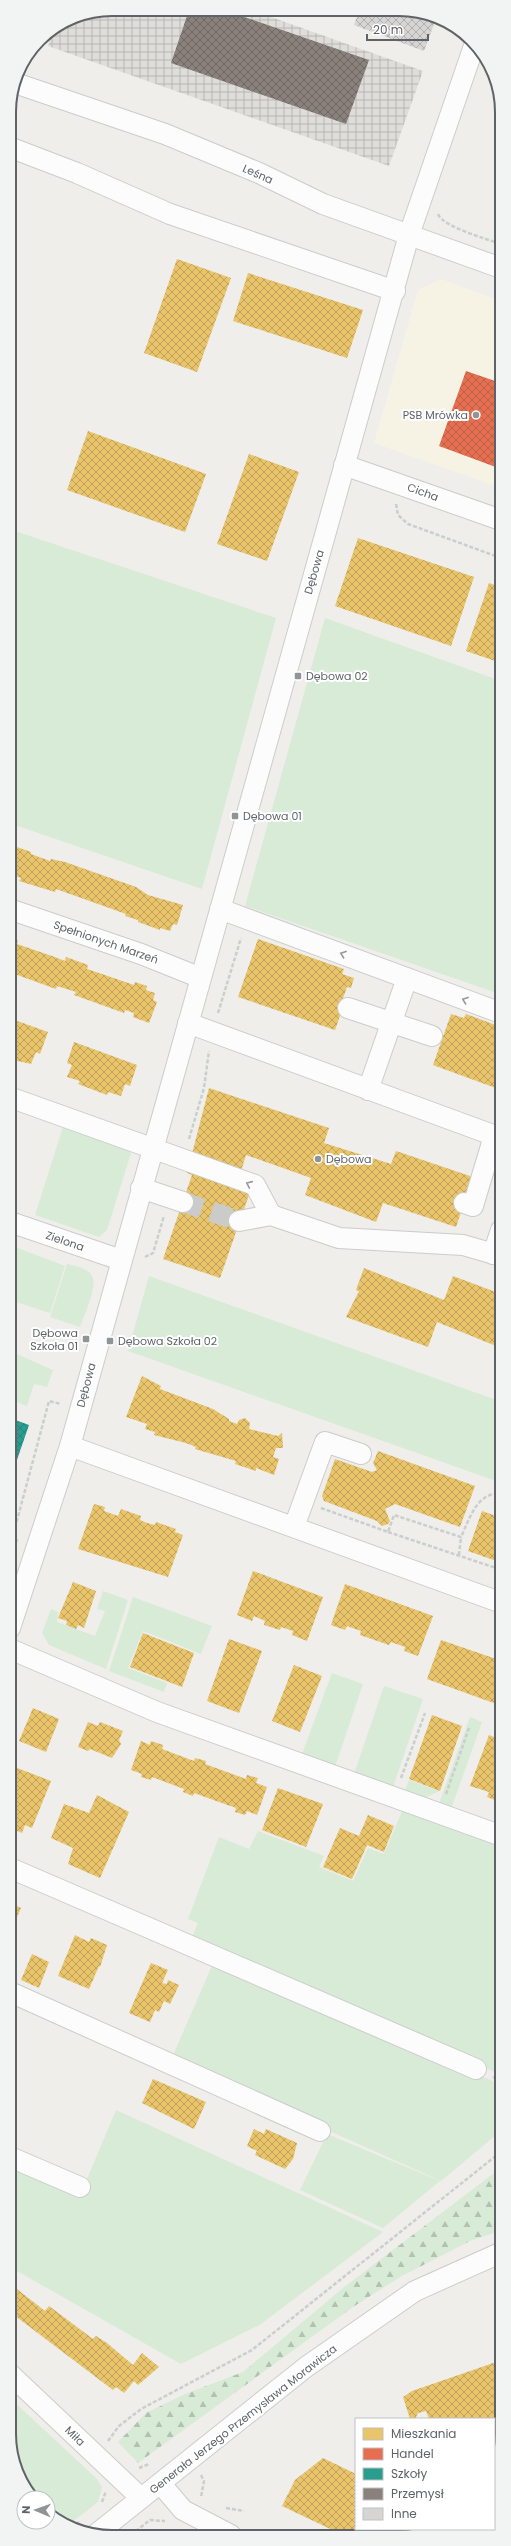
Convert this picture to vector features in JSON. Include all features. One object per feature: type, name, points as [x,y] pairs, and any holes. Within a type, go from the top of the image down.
[{"type":"street","name":"Dębowa","points":[[16,1610],[70,1446],[409,234],[473,51]]},
{"type":"street","name":"Leśna","points":[[20,85],[165,134],[259,174],[323,204],[495,266]]},
{"type":"street","points":[[16,150],[77,173],[170,214],[394,291]]},
{"type":"street","name":"Cicha","points":[[344,465],[495,518]]},
{"type":"street","points":[[220,909],[495,1011]]},
{"type":"street","name":"Spełnionych Marzeń","points":[[16,911],[140,954],[201,978]]},
{"type":"street","points":[[368,1090],[407,978]]},
{"type":"street","points":[[348,1008],[432,1036]]},
{"type":"street","points":[[188,1023],[495,1136]]},
{"type":"street","points":[[16,1099],[255,1185],[271,1215]]},
{"type":"street","points":[[464,1203],[473,1206],[495,1145]]},
{"type":"street","points":[[141,1188],[183,1202]]},
{"type":"street","points":[[240,1221],[271,1215],[339,1238],[463,1245],[495,1254]]},
{"type":"street","name":"Zielona","points":[[16,1224],[121,1260]]},
{"type":"street","points":[[294,1527],[325,1442],[361,1454]]},
{"type":"street","points":[[70,1446],[495,1600]]},
{"type":"street","points":[[16,1652],[157,1712],[495,1833]]},
{"type":"street","points":[[16,1871],[476,2069]]},
{"type":"street","points":[[16,1995],[320,2131]]},
{"type":"street","points":[[16,2160],[80,2187]]},
{"type":"street","name":"Generała Jerzego Przemysława Morawicza","points":[[102,2529],[306,2367],[415,2291],[495,2255]]},
{"type":"street","name":"Miła","points":[[16,2380],[141,2498]]},
{"type":"street","points":[[160,2483],[182,2510],[220,2530]]},
{"type":"path","points":[[423,191],[435,198],[435,208],[439,218],[450,225],[495,242]]},
{"type":"path","points":[[394,482],[398,515],[408,524],[495,556]]},
{"type":"path","points":[[459,1555],[461,1537],[480,1500],[495,1493]]},
{"type":"path","points":[[303,1502],[495,1568]]},
{"type":"path","points":[[388,1532],[394,1515],[461,1537]]},
{"type":"path","points":[[394,1798],[425,1713]]},
{"type":"path","points":[[422,1807],[444,1799],[469,1728]]},
{"type":"path","points":[[105,2446],[119,2426],[141,2409],[252,2350],[495,2157]]},
{"type":"path","points":[[101,2505],[106,2488],[103,2480],[122,2459],[138,2468],[154,2460]]},
{"type":"path","points":[[199,2499],[204,2481],[200,2473]]},
{"type":"path","points":[[76,2523],[83,2518]]},
{"type":"path","points":[[138,2530],[154,2519],[170,2522]]},
{"type":"shaded area","points":[[106,16],[268,16],[423,71],[389,166],[48,46],[53,36],[75,23]]},
{"type":"shaded area","points":[[441,279],[495,299],[495,486],[374,443],[418,290]]},
{"type":"green space","points":[[16,531],[276,618],[202,889],[16,825]]},
{"type":"green space","points":[[325,618],[495,679],[495,991],[245,906]]},
{"type":"green space","points":[[63,1127],[127,1147],[131,1153],[107,1230],[99,1237],[35,1215]]},
{"type":"green space","points":[[16,1247],[65,1266],[50,1313],[16,1302]]},
{"type":"green space","points":[[67,1264],[88,1271],[92,1276],[92,1294],[80,1327],[50,1317]]},
{"type":"green space","points":[[149,1276],[495,1400],[495,1481],[128,1351]]},
{"type":"green space","points":[[16,1354],[53,1370],[47,1387],[34,1384],[27,1406],[16,1402]]},
{"type":"green space","points":[[103,1591],[128,1600],[106,1669],[49,1645],[42,1633],[51,1609],[58,1612],[57,1622],[95,1636],[105,1611],[97,1609]]},
{"type":"green space","points":[[133,1597],[212,1626],[201,1654],[143,1631],[128,1668],[167,1683],[164,1692],[109,1671]]},
{"type":"green space","points":[[332,1673],[363,1684],[335,1767],[302,1754]]},
{"type":"green space","points":[[384,1686],[423,1699],[392,1790],[353,1777]]},
{"type":"green space","points":[[470,1717],[482,1722],[451,1809],[439,1804]]},
{"type":"green space","points":[[409,1780],[439,1791],[423,1799],[404,1793]]},
{"type":"green space","points":[[403,1809],[495,1841],[495,2072],[191,1940],[198,1923],[188,1919],[219,1837],[249,1849],[258,1831],[324,1856],[319,1867],[353,1881],[368,1848],[384,1854]]},
{"type":"green space","points":[[214,1961],[495,2082],[495,2136],[441,2181],[171,2060]]},
{"type":"green space","points":[[116,2110],[383,2232],[261,2324],[181,2364],[16,2270],[16,2164],[82,2191]]},
{"type":"green space","points":[[327,2134],[440,2181],[383,2228],[300,2190]]},
{"type":"green space","points":[[495,2172],[495,2232],[470,2241],[400,2277],[353,2307],[138,2463],[118,2442],[146,2413],[185,2394],[243,2372],[343,2288]]},
{"type":"green space","points":[[16,2404],[97,2479],[102,2487],[98,2502],[73,2522],[56,2512],[56,2490],[34,2490],[23,2471],[17,2447]]},
{"type":"building: Mieszkania","points":[[177,259],[231,278],[197,372],[144,353]]},
{"type":"building: Mieszkania","points":[[248,273],[363,310],[347,358],[233,321]]},
{"type":"building: Mieszkania","points":[[88,431],[206,474],[185,532],[67,490]]},
{"type":"building: Mieszkania","points":[[249,454],[299,472],[267,561],[217,544]]},
{"type":"building: Mieszkania","points":[[358,538],[474,577],[451,646],[335,606]]},
{"type":"building: Mieszkania","points":[[489,583],[495,585],[495,661],[466,651]]},
{"type":"building: Mieszkania","points":[[17,847],[50,861],[51,859],[65,862],[136,887],[148,895],[183,905],[177,925],[173,924],[170,931],[160,928],[160,930],[125,916],[126,914],[56,889],[55,892],[19,881],[21,878],[16,876]]},
{"type":"building: Mieszkania","points":[[16,939],[18,940],[17,944],[65,961],[66,957],[88,965],[87,969],[134,985],[135,982],[147,986],[146,990],[155,993],[153,1000],[157,1002],[149,1023],[133,1017],[134,1013],[125,1010],[124,1013],[74,995],[76,992],[57,986],[56,989],[16,975]]},
{"type":"building: Mieszkania","points":[[258,939],[344,969],[342,974],[354,978],[351,988],[347,987],[341,1004],[344,1005],[335,1030],[238,997]]},
{"type":"building: Mieszkania","points":[[451,1014],[464,1018],[466,1014],[495,1025],[495,1088],[433,1065]]},
{"type":"building: Mieszkania","points":[[16,1021],[48,1032],[40,1054],[36,1052],[31,1064],[16,1061]]},
{"type":"building: Mieszkania","points":[[74,1042],[137,1065],[130,1086],[125,1084],[121,1096],[108,1092],[107,1095],[78,1084],[80,1081],[67,1077],[72,1065],[67,1063]]},
{"type":"building: Mieszkania","name":"Dębowa","points":[[209,1088],[329,1128],[324,1143],[391,1164],[396,1151],[473,1177],[456,1227],[383,1203],[376,1222],[305,1195],[311,1178],[246,1155],[236,1188],[250,1192],[220,1278],[163,1259],[192,1175],[187,1173]]},
{"type":"building: Mieszkania","points":[[364,1268],[444,1300],[453,1276],[495,1292],[495,1346],[437,1322],[428,1347],[346,1317],[359,1291],[356,1290]]},
{"type":"building: Mieszkania","points":[[142,1376],[161,1386],[160,1389],[213,1409],[229,1419],[229,1421],[237,1424],[239,1420],[245,1418],[250,1423],[249,1429],[278,1436],[282,1433],[283,1448],[276,1448],[273,1457],[279,1459],[274,1475],[256,1468],[256,1471],[235,1464],[236,1461],[195,1449],[196,1447],[186,1443],[154,1435],[155,1432],[145,1429],[147,1424],[126,1417]]},
{"type":"building: Mieszkania","points":[[378,1451],[475,1486],[460,1527],[395,1504],[385,1509],[390,1521],[388,1524],[382,1526],[377,1521],[324,1501],[322,1496],[335,1459],[372,1472],[377,1470],[373,1463]]},
{"type":"building: Mieszkania","points":[[94,1504],[105,1507],[104,1511],[118,1516],[121,1509],[141,1516],[140,1520],[147,1523],[155,1525],[156,1522],[176,1529],[175,1532],[183,1535],[168,1577],[78,1549]]},
{"type":"building: Mieszkania","points":[[482,1511],[495,1516],[495,1561],[468,1551]]},
{"type":"building: Mieszkania","points":[[253,1571],[323,1597],[307,1641],[292,1635],[293,1631],[281,1627],[280,1630],[264,1625],[265,1621],[254,1616],[252,1621],[237,1615]]},
{"type":"building: Mieszkania","points":[[73,1582],[96,1591],[84,1628],[78,1625],[76,1629],[66,1625],[67,1621],[58,1618]]},
{"type":"building: Mieszkania","points":[[345,1584],[433,1616],[418,1656],[404,1651],[405,1647],[391,1642],[389,1645],[360,1635],[361,1631],[347,1626],[345,1630],[331,1625]]},
{"type":"building: Mieszkania","points":[[143,1633],[194,1653],[182,1687],[130,1667]]},
{"type":"building: Mieszkania","points":[[229,1639],[262,1651],[239,1713],[207,1701]]},
{"type":"building: Mieszkania","points":[[441,1640],[495,1659],[495,1703],[427,1679]]},
{"type":"building: Mieszkania","points":[[294,1665],[322,1676],[300,1732],[272,1721]]},
{"type":"building: Mieszkania","points":[[33,1708],[59,1719],[46,1752],[19,1741]]},
{"type":"building: Mieszkania","points":[[432,1715],[462,1726],[440,1791],[409,1779]]},
{"type":"building: Mieszkania","points":[[88,1722],[98,1726],[100,1722],[123,1731],[119,1740],[121,1744],[112,1758],[90,1749],[88,1751],[78,1747]]},
{"type":"building: Mieszkania","points":[[489,1735],[495,1737],[495,1800],[487,1797],[489,1792],[470,1786]]},
{"type":"building: Mieszkania","points":[[141,1741],[150,1745],[151,1741],[163,1745],[162,1749],[194,1761],[195,1758],[206,1761],[205,1764],[246,1779],[247,1775],[258,1778],[256,1783],[267,1787],[257,1815],[247,1811],[245,1815],[235,1812],[236,1808],[194,1793],[193,1796],[183,1792],[184,1789],[152,1777],[151,1780],[141,1777],[142,1774],[131,1770]]},
{"type":"building: Mieszkania","points":[[16,1768],[51,1781],[32,1828],[25,1825],[22,1833],[16,1830]]},
{"type":"building: Mieszkania","points":[[278,1788],[323,1804],[306,1847],[262,1830]]},
{"type":"building: Mieszkania","points":[[97,1795],[129,1812],[100,1878],[68,1864],[73,1848],[51,1838],[64,1804],[89,1813]]},
{"type":"building: Mieszkania","points":[[368,1815],[394,1826],[384,1852],[367,1845],[352,1879],[323,1867],[340,1828],[359,1836]]},
{"type":"building: Mieszkania","points":[[16,1906],[21,1908],[16,1920]]},
{"type":"building: Mieszkania","points":[[75,1935],[89,1942],[91,1938],[107,1945],[100,1967],[99,1966],[89,1989],[58,1976]]},
{"type":"building: Mieszkania","points":[[32,1954],[49,1962],[39,1988],[21,1980]]},
{"type":"building: Mieszkania","points":[[151,1963],[168,1970],[162,1983],[167,1984],[168,1980],[179,1985],[170,2004],[164,2001],[159,2012],[155,2010],[150,2022],[129,2013]]},
{"type":"building: Mieszkania","points":[[153,2079],[206,2102],[194,2129],[142,2103]]},
{"type":"building: Mieszkania","points":[[254,2129],[264,2134],[266,2129],[297,2143],[293,2159],[285,2169],[255,2155],[257,2151],[247,2146]]},
{"type":"building: Mieszkania","points":[[16,2288],[45,2311],[49,2306],[93,2339],[96,2336],[107,2343],[133,2365],[142,2353],[159,2367],[138,2385],[134,2381],[124,2393],[116,2387],[113,2390],[16,2317]]},
{"type":"building: Mieszkania","points":[[495,2362],[495,2418],[429,2418],[426,2411],[418,2413],[416,2418],[410,2418],[403,2397],[412,2391]]},
{"type":"building: Mieszkania","points":[[323,2458],[355,2474],[355,2530],[332,2530],[282,2506],[295,2480]]},
{"type":"building: Handel","name":"PSB Mrówka","points":[[466,371],[495,381],[495,467],[439,446]]},
{"type":"building: Szkoły","points":[[16,1420],[29,1425],[16,1463]]},
{"type":"building: Przemysł","points":[[187,16],[241,16],[369,60],[346,124],[171,63]]},
{"type":"building: Inne","points":[[357,16],[405,16],[435,23],[424,51],[354,25]]},
{"type":"tunnel","points":[[183,1202],[239,1221]]},
{"type":"place","name":"PSB Mrówka","points":[[476,415]]},
{"type":"place","name":"Dębowa 02","points":[[298,676]]},
{"type":"place","name":"Dębowa 01","points":[[235,816]]},
{"type":"place","name":"Dębowa","points":[[318,1159]]},
{"type":"place","name":"Dębowa Szkoła 01","points":[[86,1339]]},
{"type":"place","name":"Dębowa Szkoła 02","points":[[110,1341]]}]
